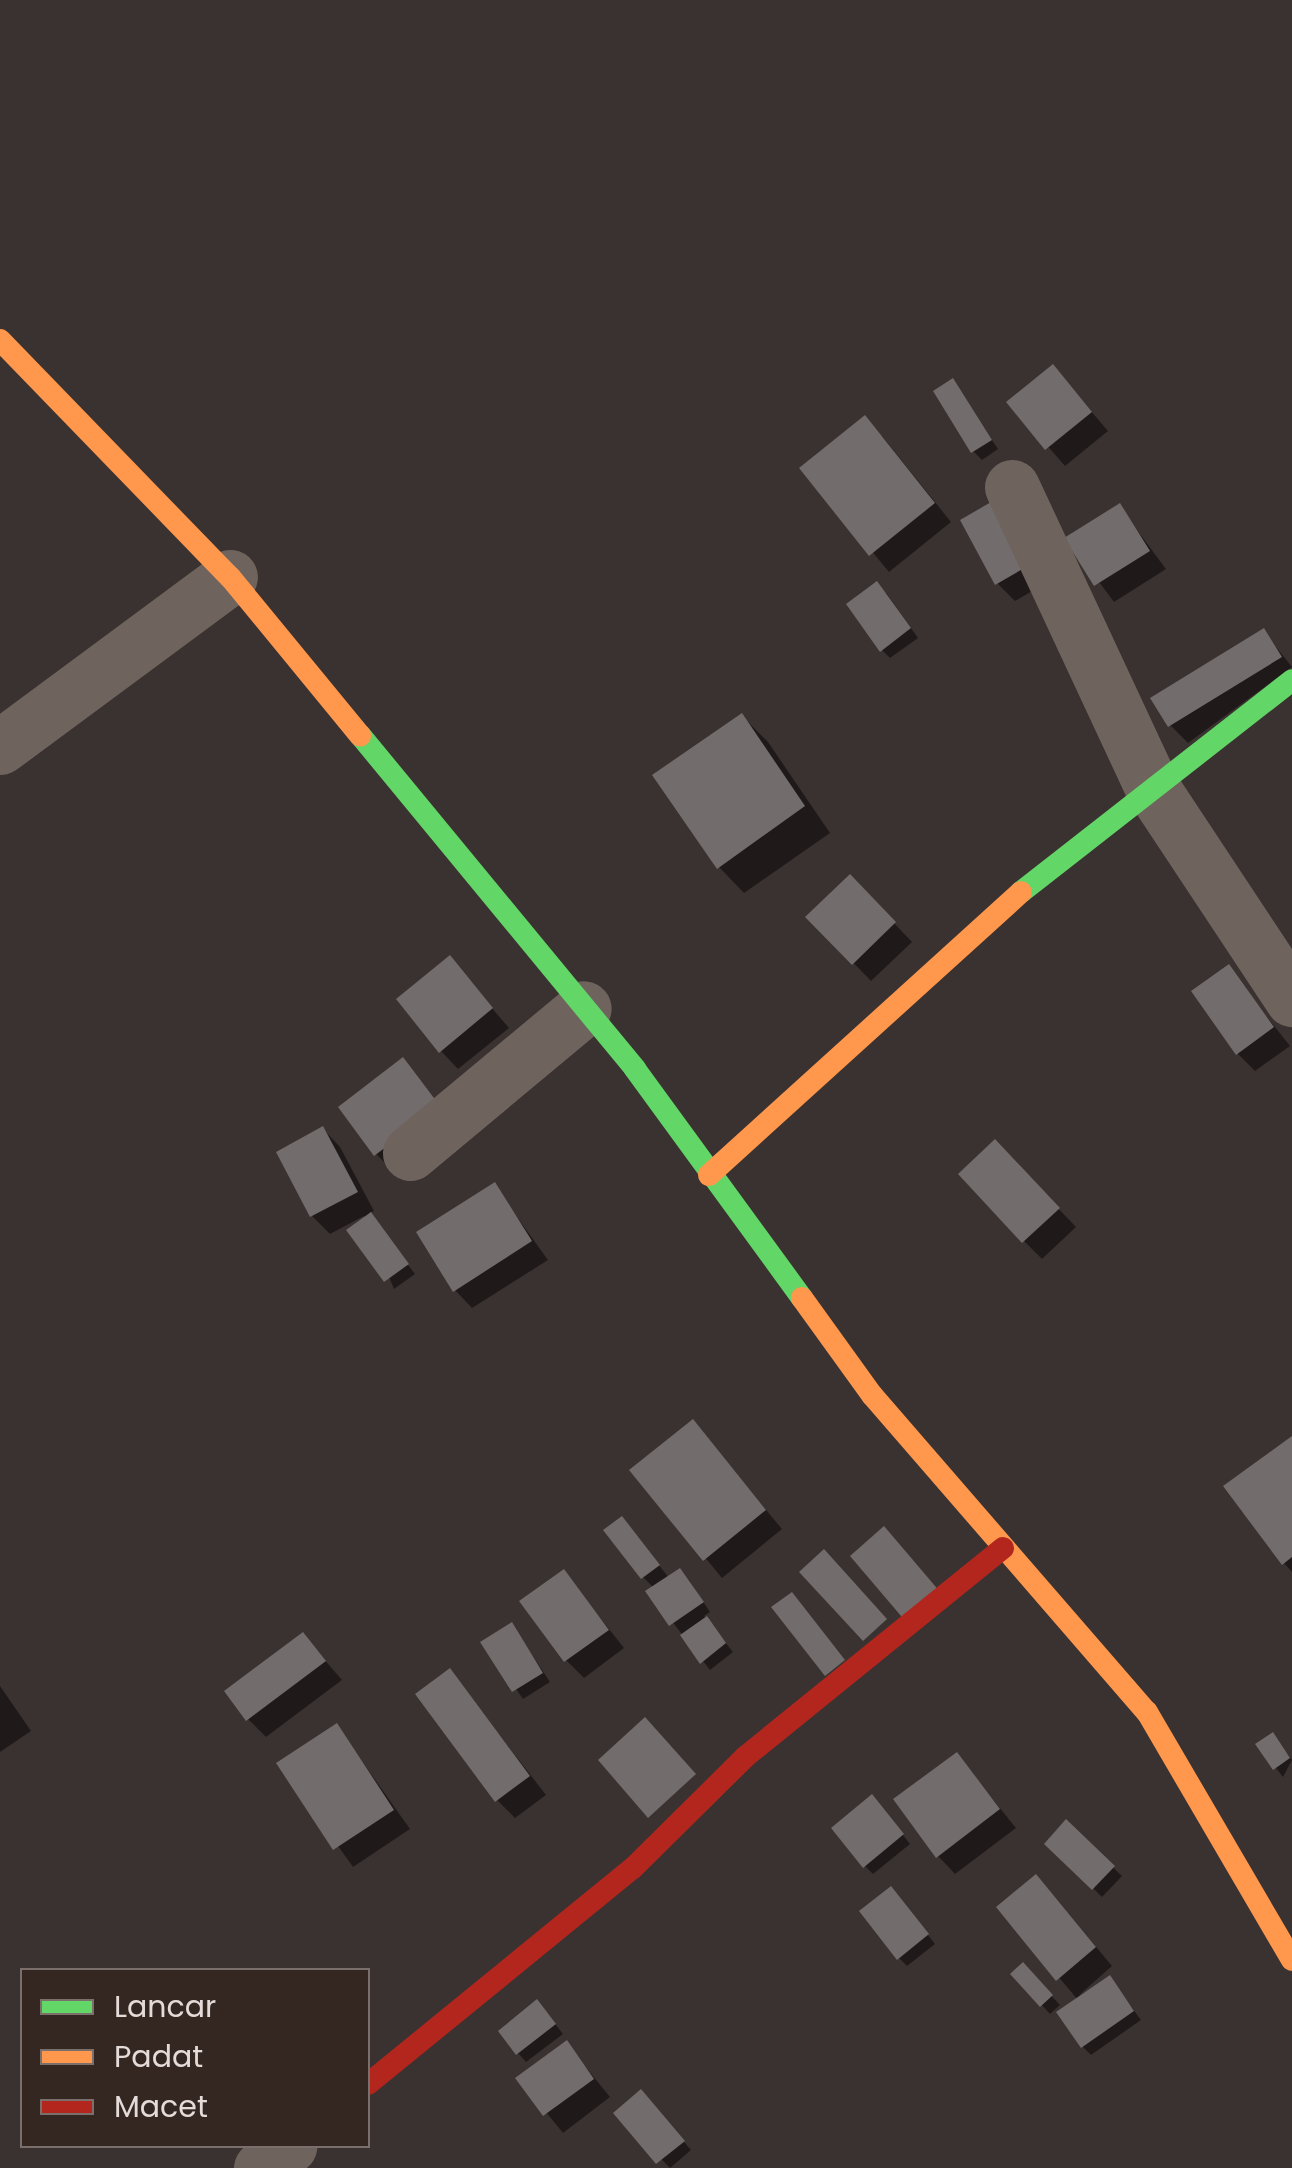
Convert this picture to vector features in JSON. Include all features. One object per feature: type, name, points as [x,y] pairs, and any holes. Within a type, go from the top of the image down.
[{"type":"main road","points":[[0,340],[230,577],[584,1008],[872,1395],[1147,1712],[1285,1933]]},
{"type":"main road","points":[[709,1176],[956,947],[1292,680]]},
{"type":"main road","points":[[370,2082],[634,1868],[745,1757],[1003,1548]]},
{"type":"street","points":[[1012,487],[1153,788],[1292,999]]},
{"type":"street","points":[[0,747],[230,577]]},
{"type":"street","points":[[410,1153],[584,1008]]},
{"type":"street","points":[[261,2168],[286,2148]]},
{"type":"building","points":[[1053,364],[1092,412],[1045,450],[1006,402]]},
{"type":"building","points":[[953,378],[992,440],[971,453],[933,391]]},
{"type":"building","points":[[865,415],[935,503],[869,556],[799,468]]},
{"type":"building","points":[[998,498],[1033,563],[995,585],[960,520]]},
{"type":"building","points":[[1120,503],[1150,551],[1094,586],[1064,538]]},
{"type":"building","points":[[877,581],[911,628],[880,652],[846,604]]},
{"type":"building","points":[[1264,628],[1282,657],[1168,727],[1150,698]]},
{"type":"building","points":[[742,713],[805,806],[717,869],[652,775]]},
{"type":"building","points":[[850,874],[896,922],[852,965],[805,917]]},
{"type":"building","points":[[450,955],[493,1008],[439,1053],[396,999]]},
{"type":"building","points":[[1229,964],[1274,1027],[1236,1055],[1191,991]]},
{"type":"building","points":[[403,1057],[440,1106],[374,1156],[338,1107]]},
{"type":"building","points":[[323,1126],[358,1192],[310,1217],[276,1152]]},
{"type":"building","points":[[995,1139],[1060,1208],[1022,1243],[958,1174]]},
{"type":"building","points":[[495,1182],[532,1241],[453,1292],[416,1232]]},
{"type":"building","points":[[371,1212],[409,1264],[384,1282],[346,1230]]},
{"type":"building","points":[[693,1419],[766,1510],[703,1561],[629,1470]]},
{"type":"building","points":[[1292,1436],[1292,1557],[1282,1565],[1223,1486]]},
{"type":"building","points":[[622,1516],[660,1565],[641,1579],[603,1530]]},
{"type":"building","points":[[884,1526],[941,1593],[907,1623],[850,1556]]},
{"type":"building","points":[[824,1549],[887,1619],[863,1641],[799,1572]]},
{"type":"building","points":[[680,1568],[704,1602],[669,1626],[645,1591]]},
{"type":"building","points":[[564,1569],[609,1630],[564,1662],[519,1601]]},
{"type":"building","points":[[792,1592],[845,1660],[825,1676],[771,1607]]},
{"type":"building","points":[[707,1616],[726,1643],[700,1664],[680,1635]]},
{"type":"building","points":[[512,1622],[543,1673],[512,1692],[480,1642]]},
{"type":"building","points":[[303,1632],[326,1661],[246,1721],[224,1691]]},
{"type":"building","points":[[450,1668],[530,1776],[495,1802],[415,1694]]},
{"type":"building","points":[[645,1717],[696,1774],[648,1818],[598,1760]]},
{"type":"building","points":[[337,1723],[394,1810],[333,1850],[276,1763]]},
{"type":"building","points":[[1273,1732],[1290,1758],[1273,1770],[1255,1744]]},
{"type":"building","points":[[957,1752],[1000,1809],[936,1858],[893,1799]]},
{"type":"building","points":[[872,1794],[904,1834],[863,1868],[831,1828]]},
{"type":"building","points":[[1066,1819],[1115,1866],[1092,1890],[1044,1844]]},
{"type":"building","points":[[1036,1874],[1096,1947],[1056,1981],[996,1907]]},
{"type":"building","points":[[891,1886],[929,1934],[897,1960],[859,1911]]},
{"type":"building","points":[[1023,1962],[1053,1995],[1040,2007],[1010,1974]]},
{"type":"building","points":[[1110,1975],[1134,2011],[1081,2048],[1056,2012]]},
{"type":"building","points":[[537,1999],[556,2024],[516,2055],[498,2031]]},
{"type":"building","points":[[567,2040],[594,2079],[543,2116],[515,2078]]},
{"type":"building","points":[[641,2089],[685,2141],[656,2164],[613,2113]]},
{"type":"traffic: fast","points":[[1021,892],[1292,680]]},
{"type":"traffic: fast","points":[[360,735],[635,1069],[802,1298]]},
{"type":"traffic: slow","points":[[0,340],[230,577],[360,735]]},
{"type":"traffic: slow","points":[[709,1175],[1021,892]]},
{"type":"traffic: slow","points":[[802,1298],[872,1395],[1147,1712],[1292,1960]]},
{"type":"traffic: jam","points":[[370,2082],[633,1868],[745,1757],[1003,1548]]}]
